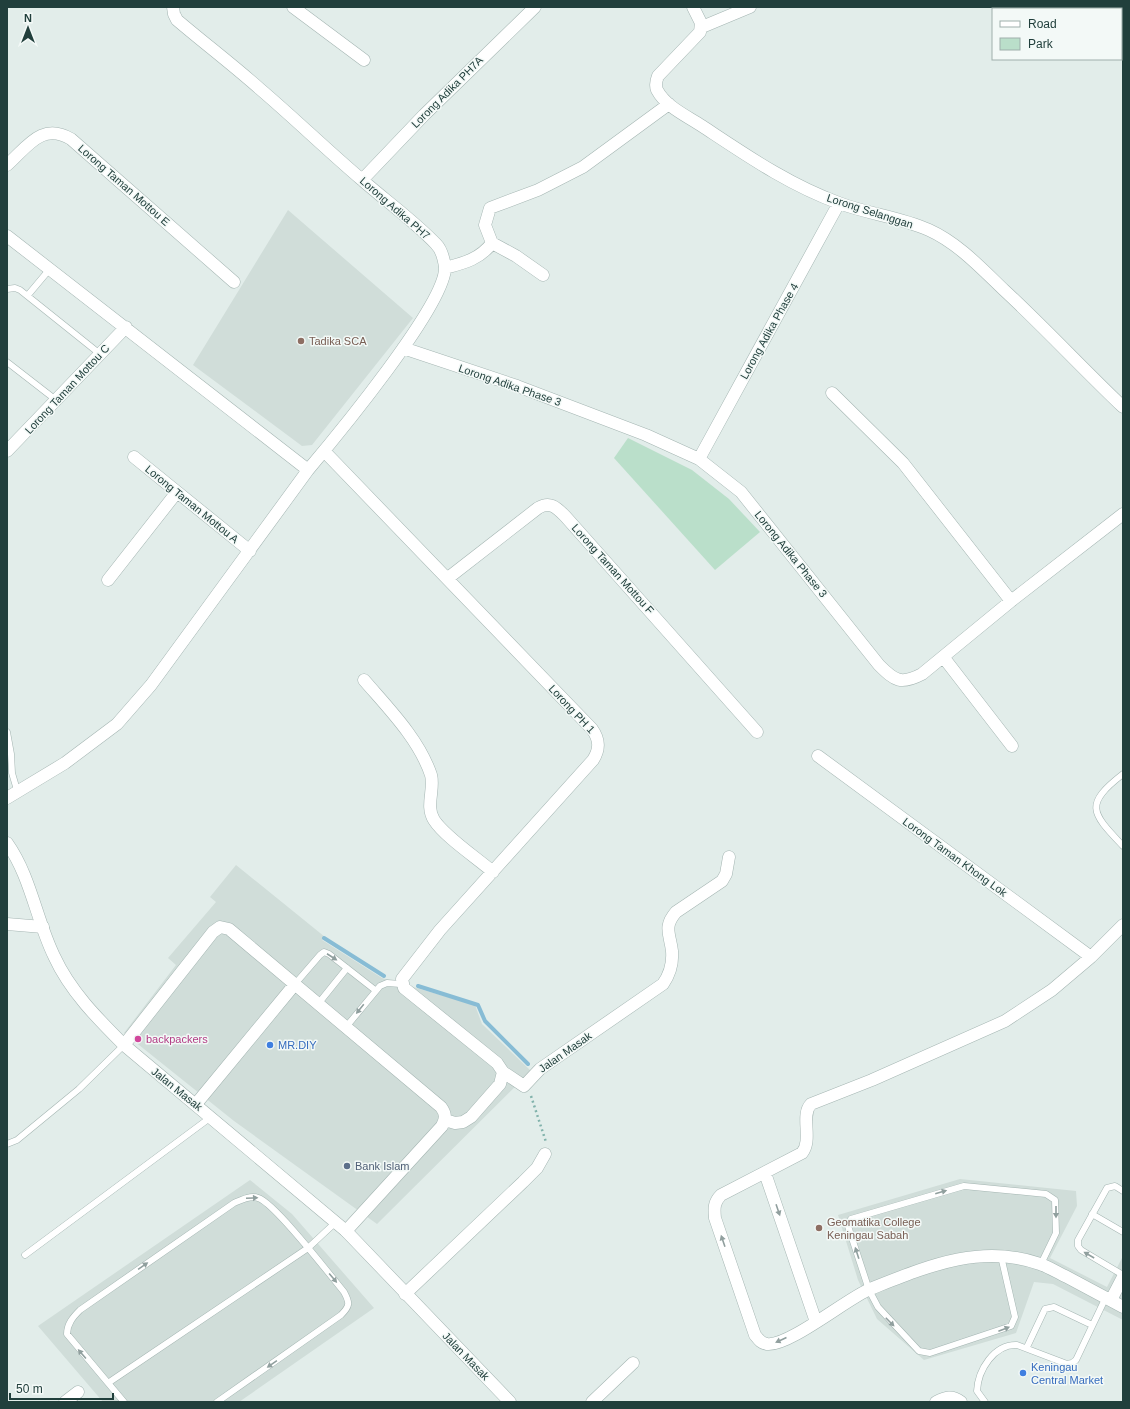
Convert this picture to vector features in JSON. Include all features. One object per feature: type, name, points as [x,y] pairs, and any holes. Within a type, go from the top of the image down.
[{"type":"street","name":"Lorong Adika PH7","points":[[173,7],[177,20],[260,88],[437,246],[445,268]]},
{"type":"street","points":[[293,7],[364,60]]},
{"type":"street","name":"Lorong Adika PH7A","points":[[362,180],[424,115],[535,7]]},
{"type":"street","points":[[693,7],[702,27],[750,7]]},
{"type":"street","name":"Lorong Selanggan","points":[[702,27],[697,36],[658,76],[656,83],[657,89],[669,104],[762,166],[839,203],[894,218],[930,231],[954,246],[976,263],[1038,322],[1123,407]]},
{"type":"street","points":[[543,275],[516,256],[492,243],[485,225],[490,208],[538,190],[583,167],[669,104]]},
{"type":"street","name":"Lorong Taman Mottou E","points":[[7,165],[35,139],[52,132],[62,134],[71,139],[234,282]]},
{"type":"street","name":"Lorong Adika Phase 4","points":[[699,460],[839,203]]},
{"type":"street","points":[[7,236],[308,470]]},
{"type":"street","points":[[7,798],[17,790],[65,763],[117,724],[151,685],[308,470],[403,348],[439,290],[445,268],[468,262],[485,253],[492,243]]},
{"type":"street","name":"Lorong Taman Mottou C","points":[[7,451],[126,327]]},
{"type":"street","name":"Lorong Adika Phase 3","points":[[403,348],[517,386],[646,435],[699,460],[741,492],[888,674],[896,680],[909,681],[922,674],[944,658],[1011,601],[1123,514]]},
{"type":"street","points":[[832,393],[903,463],[1011,601]]},
{"type":"street","name":"Lorong PH 1","points":[[324,451],[592,729],[598,739],[598,750],[593,760],[440,930],[404,974],[401,984]]},
{"type":"street","name":"Lorong Taman Mottou A","points":[[134,456],[250,551]]},
{"type":"street","points":[[108,580],[177,492]]},
{"type":"street","name":"Lorong Taman Mottou F","points":[[448,578],[538,508],[546,504],[550,504],[565,516],[757,732]]},
{"type":"street","points":[[944,658],[1012,746]]},
{"type":"street","points":[[364,680],[405,730],[427,764],[431,777],[430,802],[433,819],[441,829],[493,872]]},
{"type":"street","name":"Lorong Taman Khong Lok","points":[[818,756],[1091,957]]},
{"type":"street","name":"Jalan Masak","points":[[7,842],[22,868],[54,956],[78,995],[91,1012],[124,1045],[346,1231],[510,1402]]},
{"type":"street","name":"Jalan Masak","points":[[524,1086],[540,1069],[664,984],[671,969],[672,950],[668,936],[670,918],[676,912],[722,881],[726,874],[729,857]]},
{"type":"street","points":[[7,924],[43,927]]},
{"type":"street","points":[[1123,925],[1091,957],[1052,990],[1005,1020],[872,1080],[811,1104],[806,1111],[805,1150],[797,1156],[721,1195],[716,1200],[714,1207],[715,1218],[755,1335],[760,1342],[768,1344],[778,1343],[869,1290],[939,1264],[965,1257],[1012,1256],[1041,1264],[1123,1307]]},
{"type":"street","points":[[124,1045],[213,932],[220,927],[229,929],[346,1027],[441,1107],[445,1113],[445,1120],[442,1126],[346,1231]]},
{"type":"street","points":[[196,1104],[294,984]]},
{"type":"street","points":[[401,984],[409,993],[497,1063],[503,1072],[524,1086]]},
{"type":"street","points":[[445,1120],[455,1123],[463,1122],[470,1117],[500,1084],[503,1072]]},
{"type":"street","points":[[405,1294],[523,1182],[537,1168],[546,1154]]},
{"type":"street","points":[[765,1173],[816,1322]]},
{"type":"street","points":[[1108,1299],[1123,1276]]},
{"type":"street","points":[[592,1402],[633,1363]]},
{"type":"street","points":[[65,1402],[78,1392]]},
{"type":"street","points":[[936,1402],[947,1397],[955,1398],[960,1402]]},
{"type":"lane","points":[[28,295],[49,270]]},
{"type":"lane","points":[[7,289],[15,288],[28,295],[100,354]]},
{"type":"lane","points":[[7,362],[56,400]]},
{"type":"lane","points":[[7,732],[11,754],[12,773],[17,790]]},
{"type":"lane","points":[[1123,774],[1099,795],[1096,804],[1096,815],[1123,846]]},
{"type":"lane","points":[[294,984],[324,952],[329,954],[375,990]]},
{"type":"lane","points":[[318,1004],[347,968]]},
{"type":"lane","points":[[346,1027],[375,990],[387,983],[401,984]]},
{"type":"lane","points":[[7,1144],[18,1140],[79,1089],[124,1045]]},
{"type":"lane","points":[[25,1255],[211,1117]]},
{"type":"lane","points":[[1002,1256],[1015,1317],[1011,1326],[930,1353],[920,1351],[881,1313],[869,1290],[848,1226],[851,1218],[964,1186],[1050,1196],[1055,1200],[1056,1206],[1056,1233],[1041,1264]]},
{"type":"lane","points":[[1123,1190],[1115,1186],[1107,1188],[1078,1240],[1078,1246],[1081,1250],[1123,1276]]},
{"type":"lane","points":[[124,1402],[73,1343],[67,1334],[67,1327],[80,1310],[192,1232],[234,1204],[248,1198],[258,1198],[273,1208],[344,1292],[349,1302],[348,1308],[217,1402]]},
{"type":"lane","points":[[1092,1214],[1123,1232]]},
{"type":"lane","points":[[108,1383],[308,1248],[336,1222]]},
{"type":"lane","points":[[985,1402],[977,1391],[977,1383],[994,1353],[1010,1345],[1027,1348],[1067,1364],[1072,1363],[1076,1360],[1092,1325],[1108,1299]]},
{"type":"lane","points":[[1027,1348],[1045,1309],[1048,1307],[1054,1307],[1092,1325]]},
{"type":"path","points":[[524,1086],[530,1093],[546,1139],[546,1154]]},
{"type":"shaded area","name":"Tadika SCA","points":[[288,210],[413,318],[312,445],[302,446],[193,365]]},
{"type":"shaded area","points":[[236,865],[325,937],[322,940],[382,978],[475,1005],[482,1024],[531,1071],[377,1224],[234,1121],[124,1033],[176,965],[168,958],[216,902],[210,897]]},
{"type":"shaded area","points":[[960,1179],[1076,1191],[1077,1206],[1050,1258],[1107,1287],[1123,1256],[1123,1320],[1053,1284],[1034,1282],[1016,1333],[924,1360],[877,1319],[858,1280],[838,1215]]},
{"type":"shaded area","points":[[250,1180],[292,1214],[374,1308],[239,1402],[103,1402],[38,1326]]},
{"type":"green space","points":[[628,438],[692,470],[729,499],[760,532],[715,570],[614,458]]},
{"type":"waterway","points":[[324,938],[384,976]]},
{"type":"waterway","points":[[418,986],[478,1005],[485,1021],[528,1064]]},
{"type":"place","name":"Tadika SCA","points":[[301,341]]},
{"type":"place","name":"backpackers","points":[[138,1039]]},
{"type":"place","name":"MR.DIY","points":[[270,1045]]},
{"type":"place","name":"Bank Islam","points":[[347,1166]]},
{"type":"place","name":"Geomatika College Keningau Sabah","points":[[819,1228]]},
{"type":"place","name":"Keningau Central Market","points":[[1023,1373]]}]
